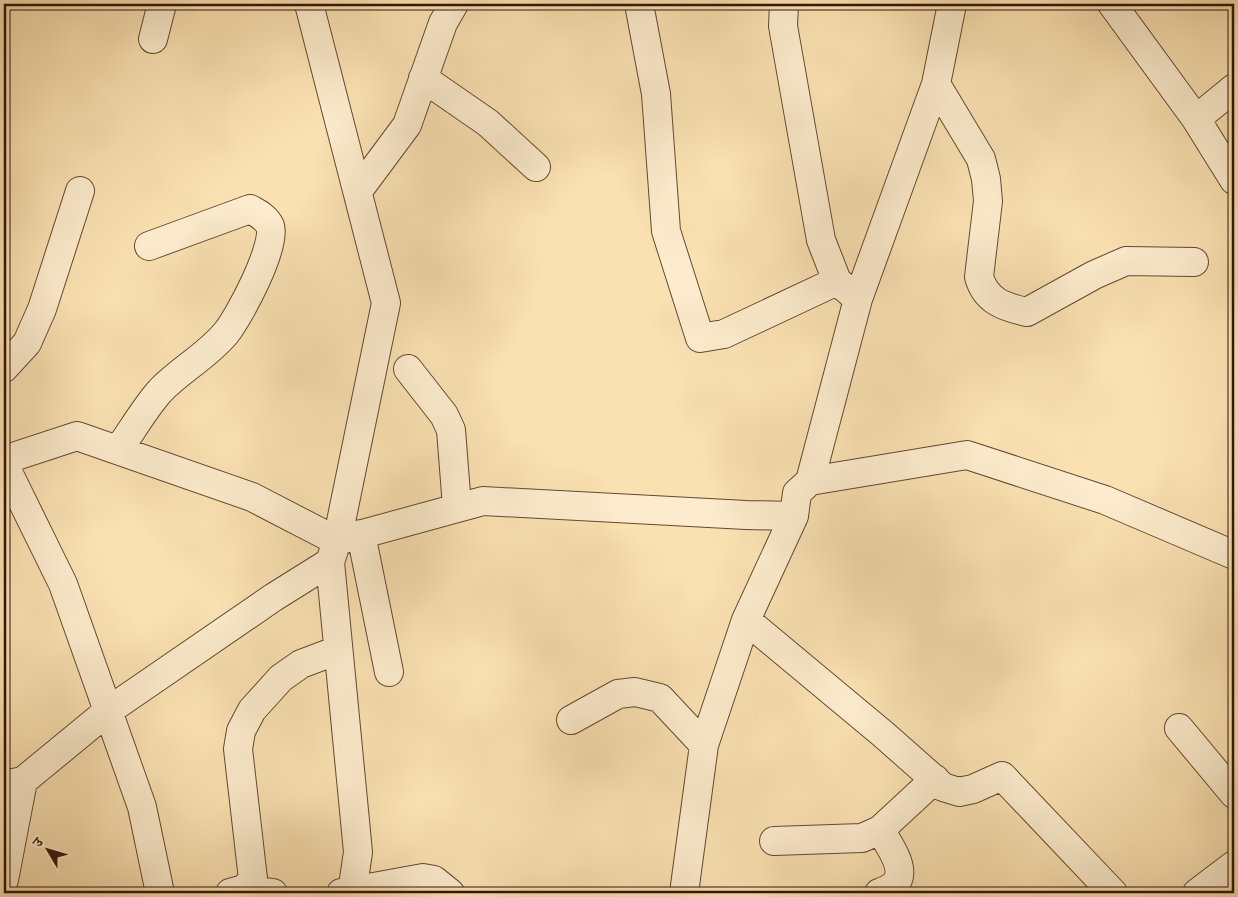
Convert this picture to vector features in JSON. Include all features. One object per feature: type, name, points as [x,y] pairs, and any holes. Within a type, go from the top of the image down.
[{"type":"street","points":[[153,39],[162,4]]},
{"type":"street","points":[[309,4],[386,303],[343,546],[338,650],[358,852],[348,893],[423,878],[434,880],[450,893]]},
{"type":"street","points":[[358,191],[407,125],[443,23],[454,4]]},
{"type":"street","points":[[639,4],[656,94],[666,231],[700,338],[724,334],[837,281]]},
{"type":"street","points":[[784,4],[784,26],[820,240],[837,281],[858,299]]},
{"type":"street","points":[[684,893],[704,745],[746,620],[794,516],[797,493],[810,481],[858,299],[936,84],[952,4]]},
{"type":"street","points":[[1112,4],[1196,119],[1234,180]]},
{"type":"street","points":[[424,78],[488,123],[536,167]]},
{"type":"street","points":[[936,84],[981,159],[986,179],[988,201],[979,277],[982,288],[1001,305],[1027,312],[1094,275],[1126,261],[1194,262]]},
{"type":"street","points":[[1196,119],[1234,88]]},
{"type":"street","points":[[4,368],[26,342],[42,309],[80,191]]},
{"type":"street","points":[[118,450],[159,393],[174,378],[197,361],[226,333],[246,304],[270,242],[270,226],[262,215],[250,209],[149,246]]},
{"type":"street","points":[[408,369],[444,416],[451,430],[457,507]]},
{"type":"street","points":[[4,460],[77,436],[252,497],[343,546],[389,672]]},
{"type":"street","points":[[810,481],[967,454],[1104,500],[1234,554]]},
{"type":"street","points":[[4,464],[64,584],[142,807],[160,893]]},
{"type":"street","points":[[4,880],[13,783],[108,711],[274,597],[343,546],[457,507],[482,501],[794,516]]},
{"type":"street","points":[[746,620],[943,787],[959,792],[973,789],[1002,776],[1112,893]]},
{"type":"street","points":[[237,891],[253,879],[238,749],[241,731],[252,710],[281,678],[301,664],[338,650]]},
{"type":"street","points":[[571,720],[618,694],[635,692],[660,698],[704,745]]},
{"type":"street","points":[[1180,728],[1234,794]]},
{"type":"street","points":[[774,841],[862,838],[880,830],[935,779]]},
{"type":"street","points":[[880,830],[897,860],[899,876],[894,885],[880,893]]},
{"type":"street","points":[[1197,893],[1234,866]]},
{"type":"street","points":[[237,891],[273,893]]}]
